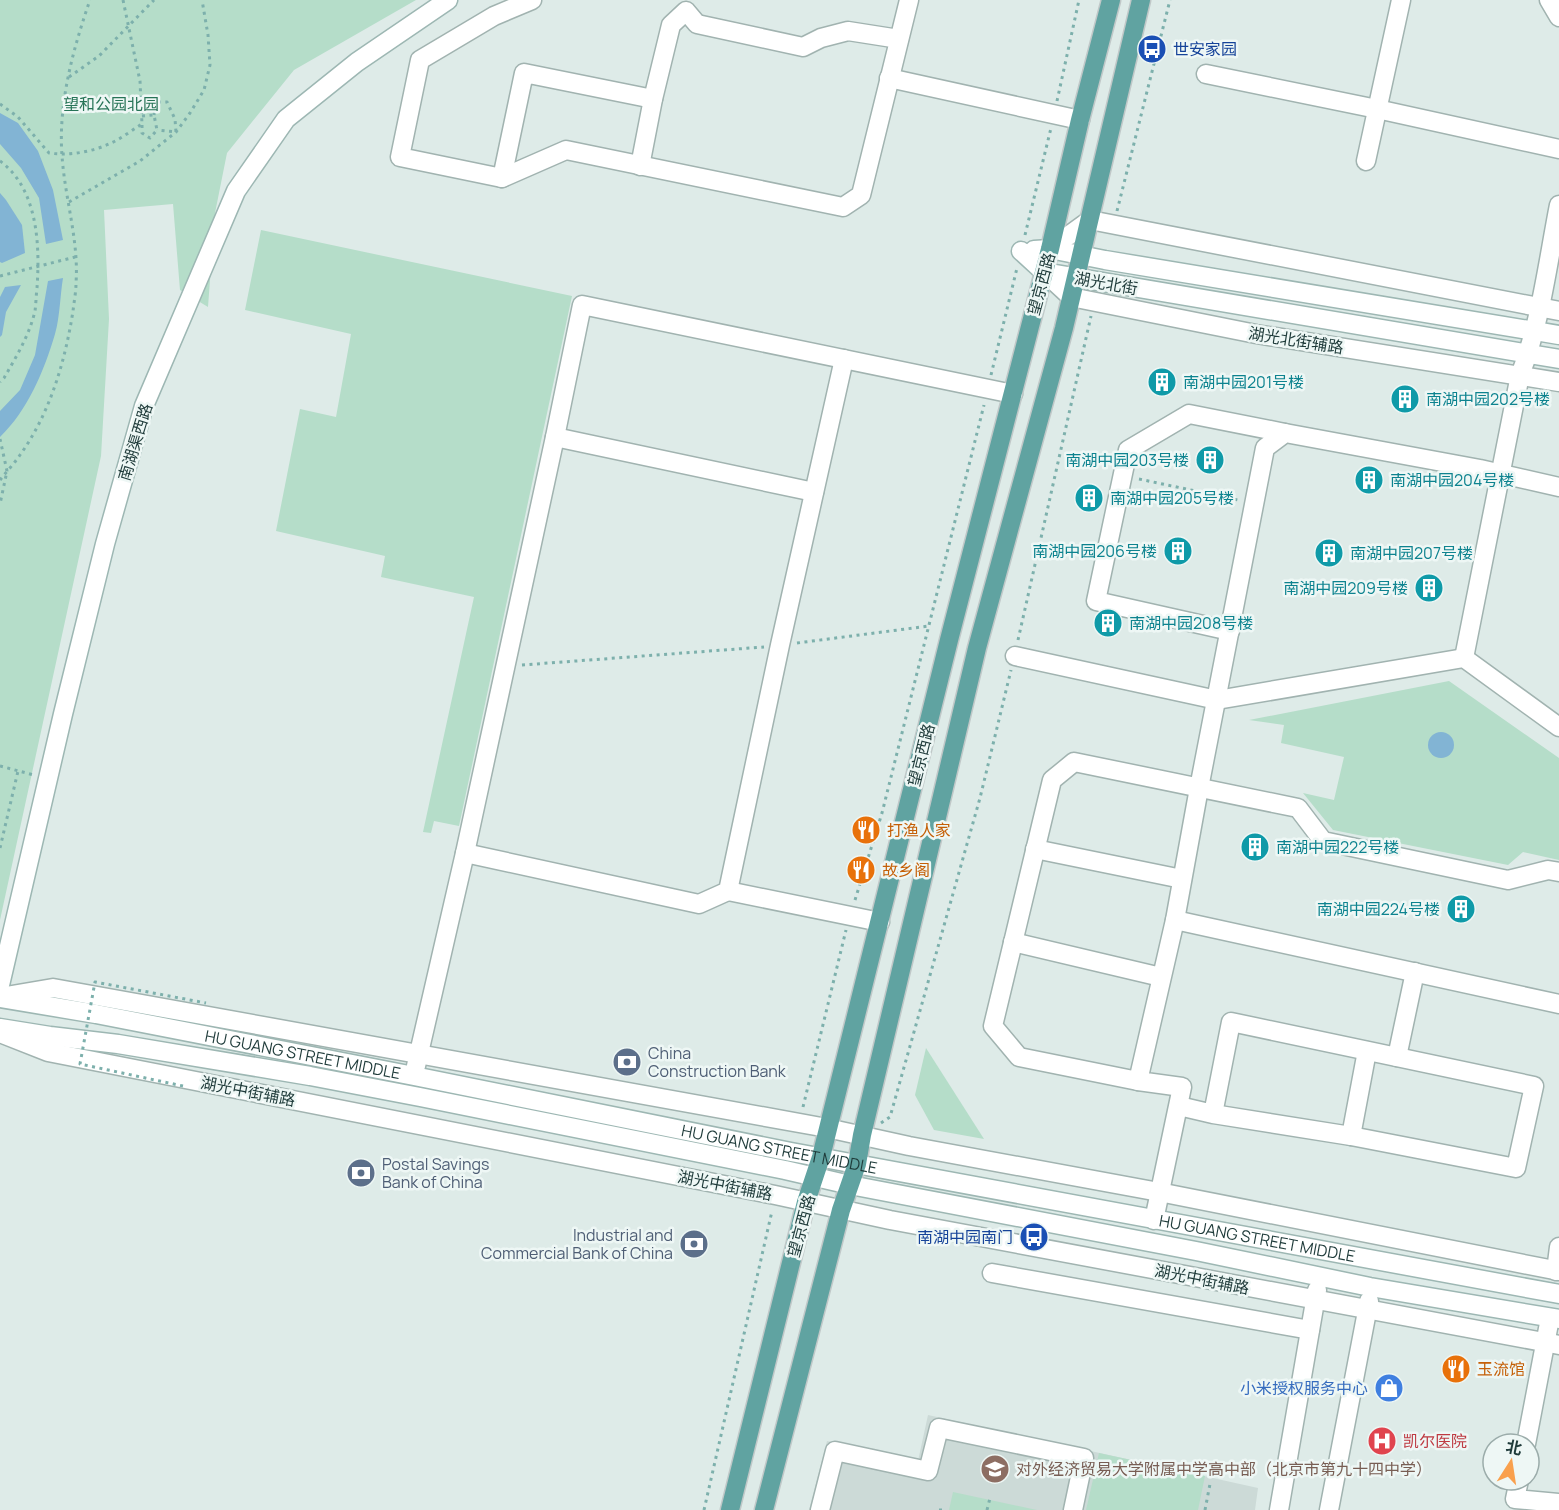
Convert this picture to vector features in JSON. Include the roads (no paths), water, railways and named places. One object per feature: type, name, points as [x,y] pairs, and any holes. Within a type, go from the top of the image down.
[{"type":"main road","name":"望京西路","points":[[730,1510],[806,1202],[821,1157],[1111,0]]},
{"type":"main road","name":"望京西路","points":[[764,1510],[841,1210],[857,1164],[977,648],[1076,278],[1141,0]]},
{"type":"street","name":"南湖渠西路","points":[[0,985],[47,779],[105,544],[144,406],[236,192],[286,119],[352,57],[448,0]]},
{"type":"street","points":[[532,0],[494,16],[420,60],[400,157],[502,178],[566,150],[843,207],[861,195],[909,0]]},
{"type":"street","points":[[1366,160],[1401,0]]},
{"type":"street","points":[[1549,0],[1559,17]]},
{"type":"street","points":[[640,166],[671,25],[686,5],[697,24],[803,47],[821,38],[848,31],[899,39]]},
{"type":"street","points":[[502,178],[524,73],[653,99]]},
{"type":"street","points":[[1206,74],[1559,150]]},
{"type":"street","points":[[889,78],[1080,120]]},
{"type":"street","points":[[1464,658],[1520,375],[1534,331],[1559,205]]},
{"type":"street","points":[[1050,249],[1090,220],[1559,311]]},
{"type":"street","name":"湖光北街","points":[[1559,335],[1050,249],[1021,251],[1044,272],[1559,359]]},
{"type":"street","points":[[1044,272],[1071,297]]},
{"type":"street","name":"湖光北街辅路","points":[[1071,297],[1256,334],[1559,382]]},
{"type":"street","points":[[414,1076],[465,853],[582,305],[1013,394]]},
{"type":"street","points":[[728,891],[844,359]]},
{"type":"street","points":[[1230,631],[1096,600],[1128,450],[1189,414],[1559,487]]},
{"type":"street","points":[[1138,1081],[1175,920],[1265,448],[1285,433]]},
{"type":"street","points":[[555,437],[814,492]]},
{"type":"street","points":[[1015,656],[1217,700],[1464,658],[1559,727]]},
{"type":"street","points":[[1154,1220],[1182,1088],[1019,1057],[993,1026],[1052,780],[1074,762],[1298,808],[1323,841],[1508,880],[1548,870],[1559,872]]},
{"type":"street","points":[[1035,849],[1182,879]]},
{"type":"street","points":[[465,853],[699,904],[728,891],[880,922]]},
{"type":"street","points":[[1175,920],[1559,1004]]},
{"type":"street","points":[[1013,942],[1161,977]]},
{"type":"street","points":[[1397,1057],[1415,972]]},
{"type":"street","points":[[0,998],[53,988],[827,1128],[909,1146],[1159,1192],[1558,1271],[1559,1247]]},
{"type":"street","name":"HU GUANG STREET MIDDLE","points":[[0,998],[96,1014],[780,1150],[1559,1294]]},
{"type":"street","points":[[1179,1106],[1214,1114],[1351,1136],[1516,1168],[1534,1086],[1231,1022],[1214,1114]]},
{"type":"street","name":"HU GUANG STREET MIDDLE","points":[[0,1028],[118,1044],[420,1096],[785,1170],[814,1178],[1196,1251],[1370,1287],[1555,1319]]},
{"type":"street","name":"湖光中街辅路","points":[[0,1033],[48,1052],[775,1195],[841,1210],[1552,1344]]},
{"type":"street","points":[[1351,1136],[1367,1051]]},
{"type":"street","points":[[1191,1276],[1196,1251]]},
{"type":"street","points":[[992,1273],[1310,1330]]},
{"type":"street","points":[[1279,1510],[1320,1277]]},
{"type":"street","points":[[1329,1510],[1368,1310],[1370,1287]]},
{"type":"street","points":[[1529,1432],[1552,1344],[1555,1319]]},
{"type":"street","points":[[820,1510],[835,1451],[928,1471],[939,1428],[1084,1458],[1073,1510]]},
{"type":"street","points":[[1516,1492],[1515,1499],[1559,1503]]},
{"type":"water","points":[[0,113],[18,123],[38,151],[53,190],[63,240],[46,244],[39,198],[21,168],[0,144]]},
{"type":"water","points":[[0,193],[22,225],[25,253],[2,263],[0,262]]},
{"type":"water","points":[[63,278],[57,327],[46,362],[27,402],[0,437],[0,411],[20,390],[35,355],[48,281]]},
{"type":"water","points":[[21,285],[6,312],[0,337],[0,297],[5,287]]},
{"type":"water","points":[[1441,732],[1451,735],[1454,745],[1451,755],[1441,758],[1431,755],[1428,745],[1431,735]]},
{"type":"place","name":"世安家园","points":[[1152,49]]},
{"type":"place","name":"南湖中园201号楼","points":[[1162,382]]},
{"type":"place","name":"南湖中园202号楼","points":[[1405,399]]},
{"type":"place","name":"南湖中园203号楼","points":[[1210,460]]},
{"type":"place","name":"南湖中园204号楼","points":[[1369,480]]},
{"type":"place","name":"南湖中园205号楼","points":[[1089,498]]},
{"type":"place","name":"南湖中园206号楼","points":[[1178,551]]},
{"type":"place","name":"南湖中园207号楼","points":[[1329,553]]},
{"type":"place","name":"南湖中园209号楼","points":[[1429,588]]},
{"type":"place","name":"南湖中园208号楼","points":[[1108,623]]},
{"type":"place","name":"打渔人家","points":[[866,830]]},
{"type":"place","name":"南湖中园222号楼","points":[[1255,847]]},
{"type":"place","name":"故乡阁","points":[[861,870]]},
{"type":"place","name":"南湖中园224号楼","points":[[1461,909]]},
{"type":"place","name":"China Construction Bank","points":[[627,1062]]},
{"type":"place","name":"Postal Savings Bank of China","points":[[361,1173]]},
{"type":"place","name":"南湖中园南门","points":[[1034,1237]]},
{"type":"place","name":"Industrial and Commercial Bank of China","points":[[694,1244]]},
{"type":"place","name":"玉流馆","points":[[1456,1369]]},
{"type":"place","name":"小米授权服务中心","points":[[1389,1388]]},
{"type":"place","name":"凯尔医院","points":[[1382,1441]]},
{"type":"place","name":"对外经济贸易大学附属中学高中部（北京市第九十四中学）","points":[[995,1469]]},
{"type":"park label","name":"望和公园北园","points":[[111,104]]}]
